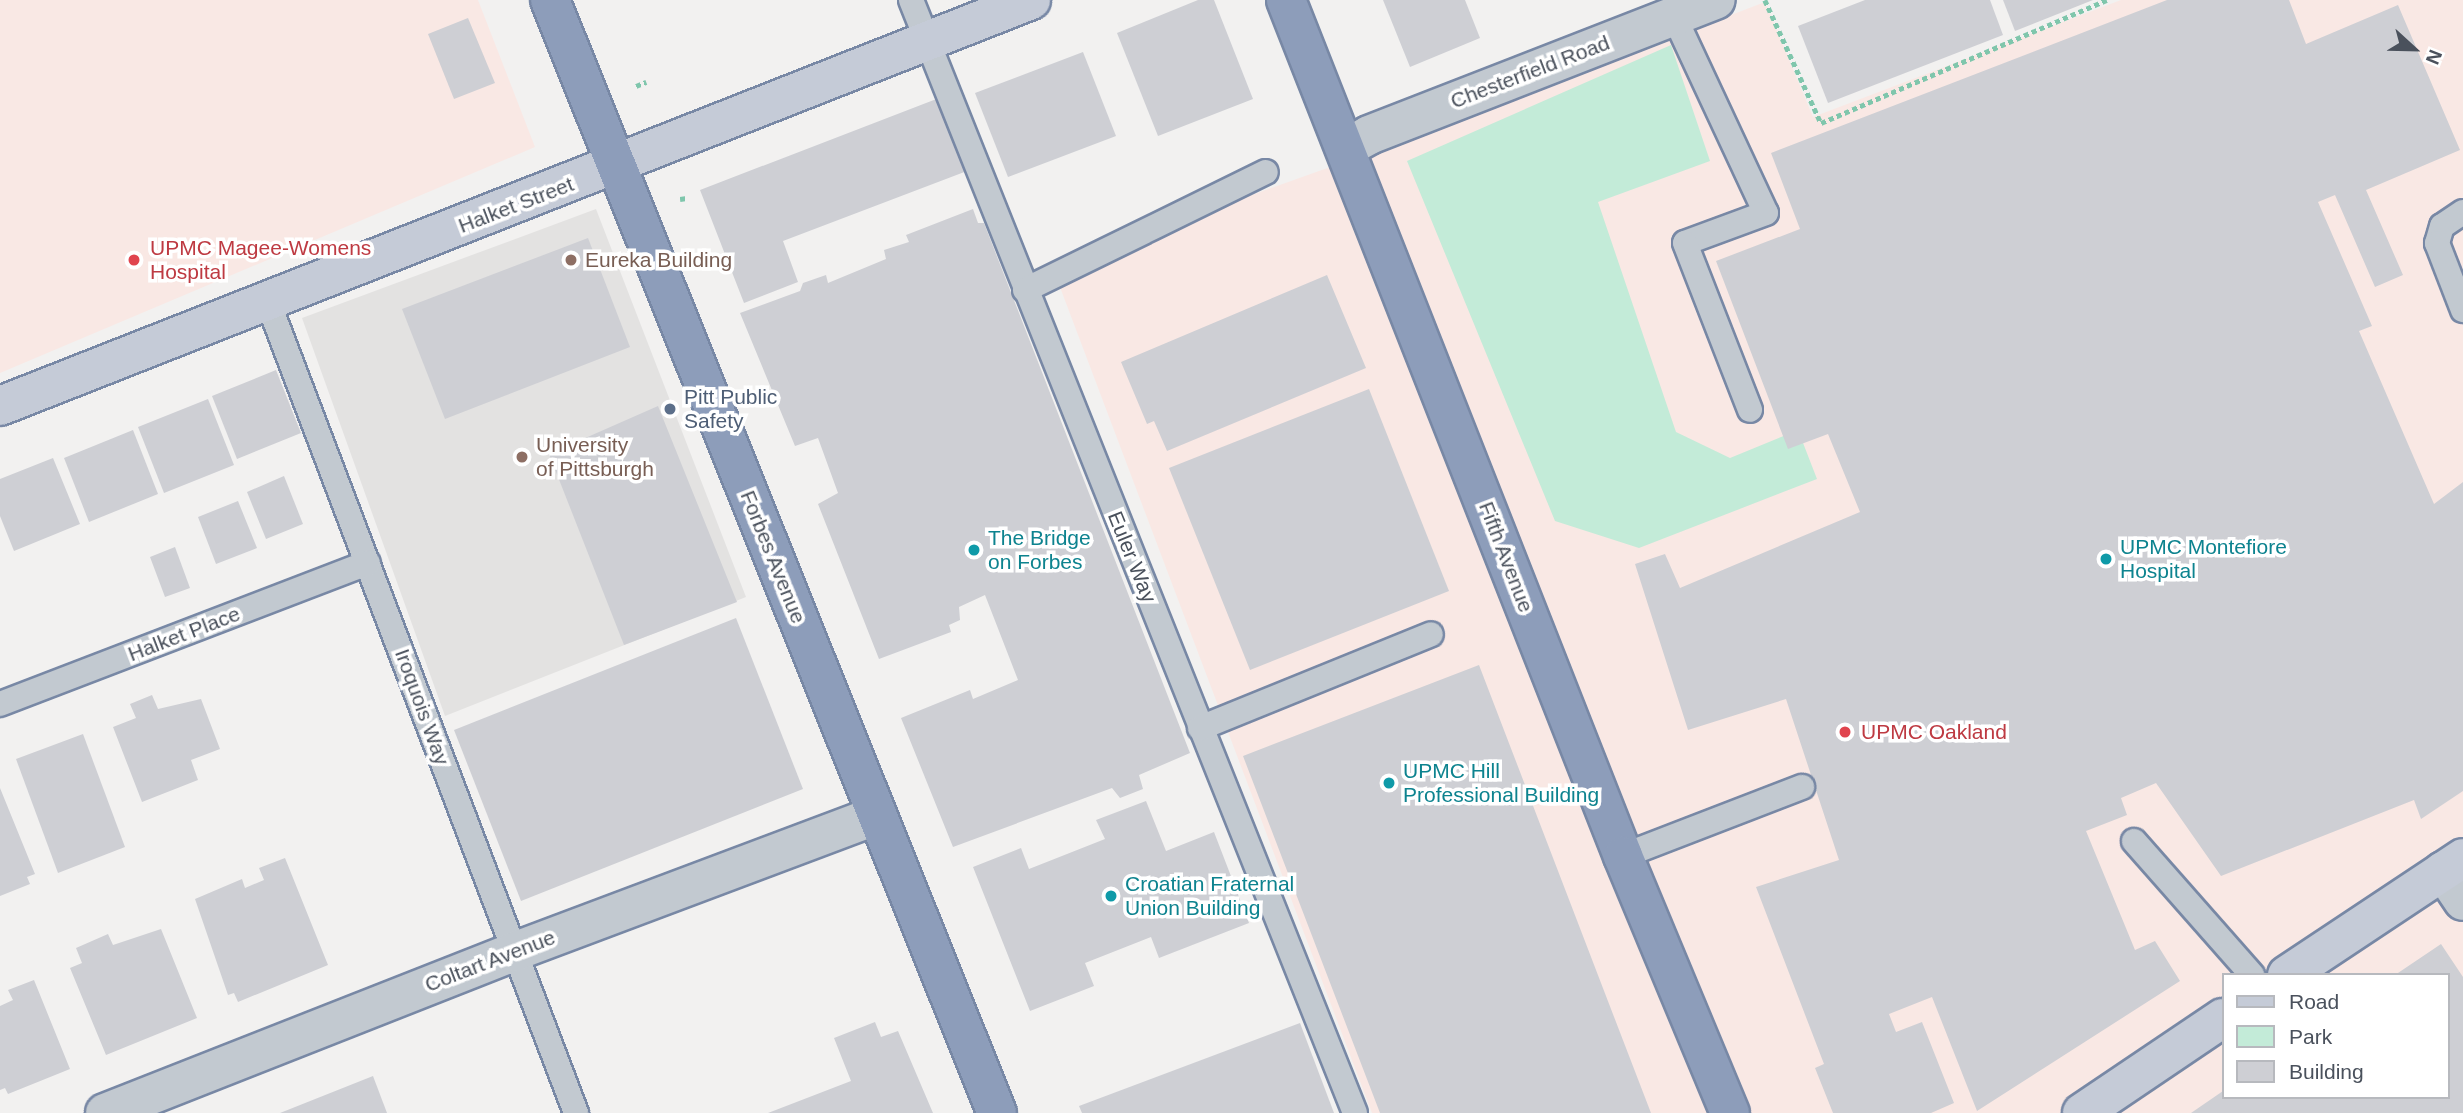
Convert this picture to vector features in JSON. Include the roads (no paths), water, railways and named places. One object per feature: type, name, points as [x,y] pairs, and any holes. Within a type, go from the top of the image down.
[{"type":"highway","name":"Forbes Avenue","points":[[550,0],[998,1113]]},
{"type":"highway","name":"Fifth Avenue","points":[[1286,0],[1623,856],[1730,1113]]},
{"type":"street","name":"Halket Street","points":[[0,406],[927,45],[1031,0]]},
{"type":"street","name":"Chesterfield Road","points":[[1346,148],[1369,135],[1716,0]]},
{"type":"street","name":"Coltart Avenue","points":[[105,1113],[513,952],[877,815]]},
{"type":"street","points":[[2290,973],[2456,877]]},
{"type":"street","points":[[2082,1113],[2222,1019]]},
{"type":"lane","name":"Euler Way","points":[[911,0],[1354,1113]]},
{"type":"lane","points":[[1674,16],[1766,213],[1685,243],[1750,410]]},
{"type":"lane","points":[[1025,290],[1266,172]]},
{"type":"lane","points":[[2463,212],[2442,226],[2437,243],[2463,310]]},
{"type":"lane","name":"Iroquois Way","points":[[268,302],[576,1113]]},
{"type":"lane","name":"Halket Place","points":[[0,704],[368,563]]},
{"type":"lane","points":[[1200,728],[1431,634]]},
{"type":"lane","points":[[1623,856],[1802,787]]},
{"type":"lane","points":[[2134,841],[2250,973]]},
{"type":"place","name":"UPMC Magee-Womens Hospital","points":[[134,260]]},
{"type":"place","name":"Eureka Building","points":[[571,260]]},
{"type":"place","name":"Pitt Public Safety","points":[[670,409]]},
{"type":"place","name":"University of Pittsburgh","points":[[522,457]]},
{"type":"place","name":"The Bridge on Forbes","points":[[974,550]]},
{"type":"place","name":"UPMC Montefiore Hospital","points":[[2106,559]]},
{"type":"place","name":"UPMC Oakland","points":[[1845,732]]},
{"type":"place","name":"UPMC Hill Professional Building","points":[[1389,783]]},
{"type":"place","name":"Croatian Fraternal Union Building","points":[[1111,896]]}]
